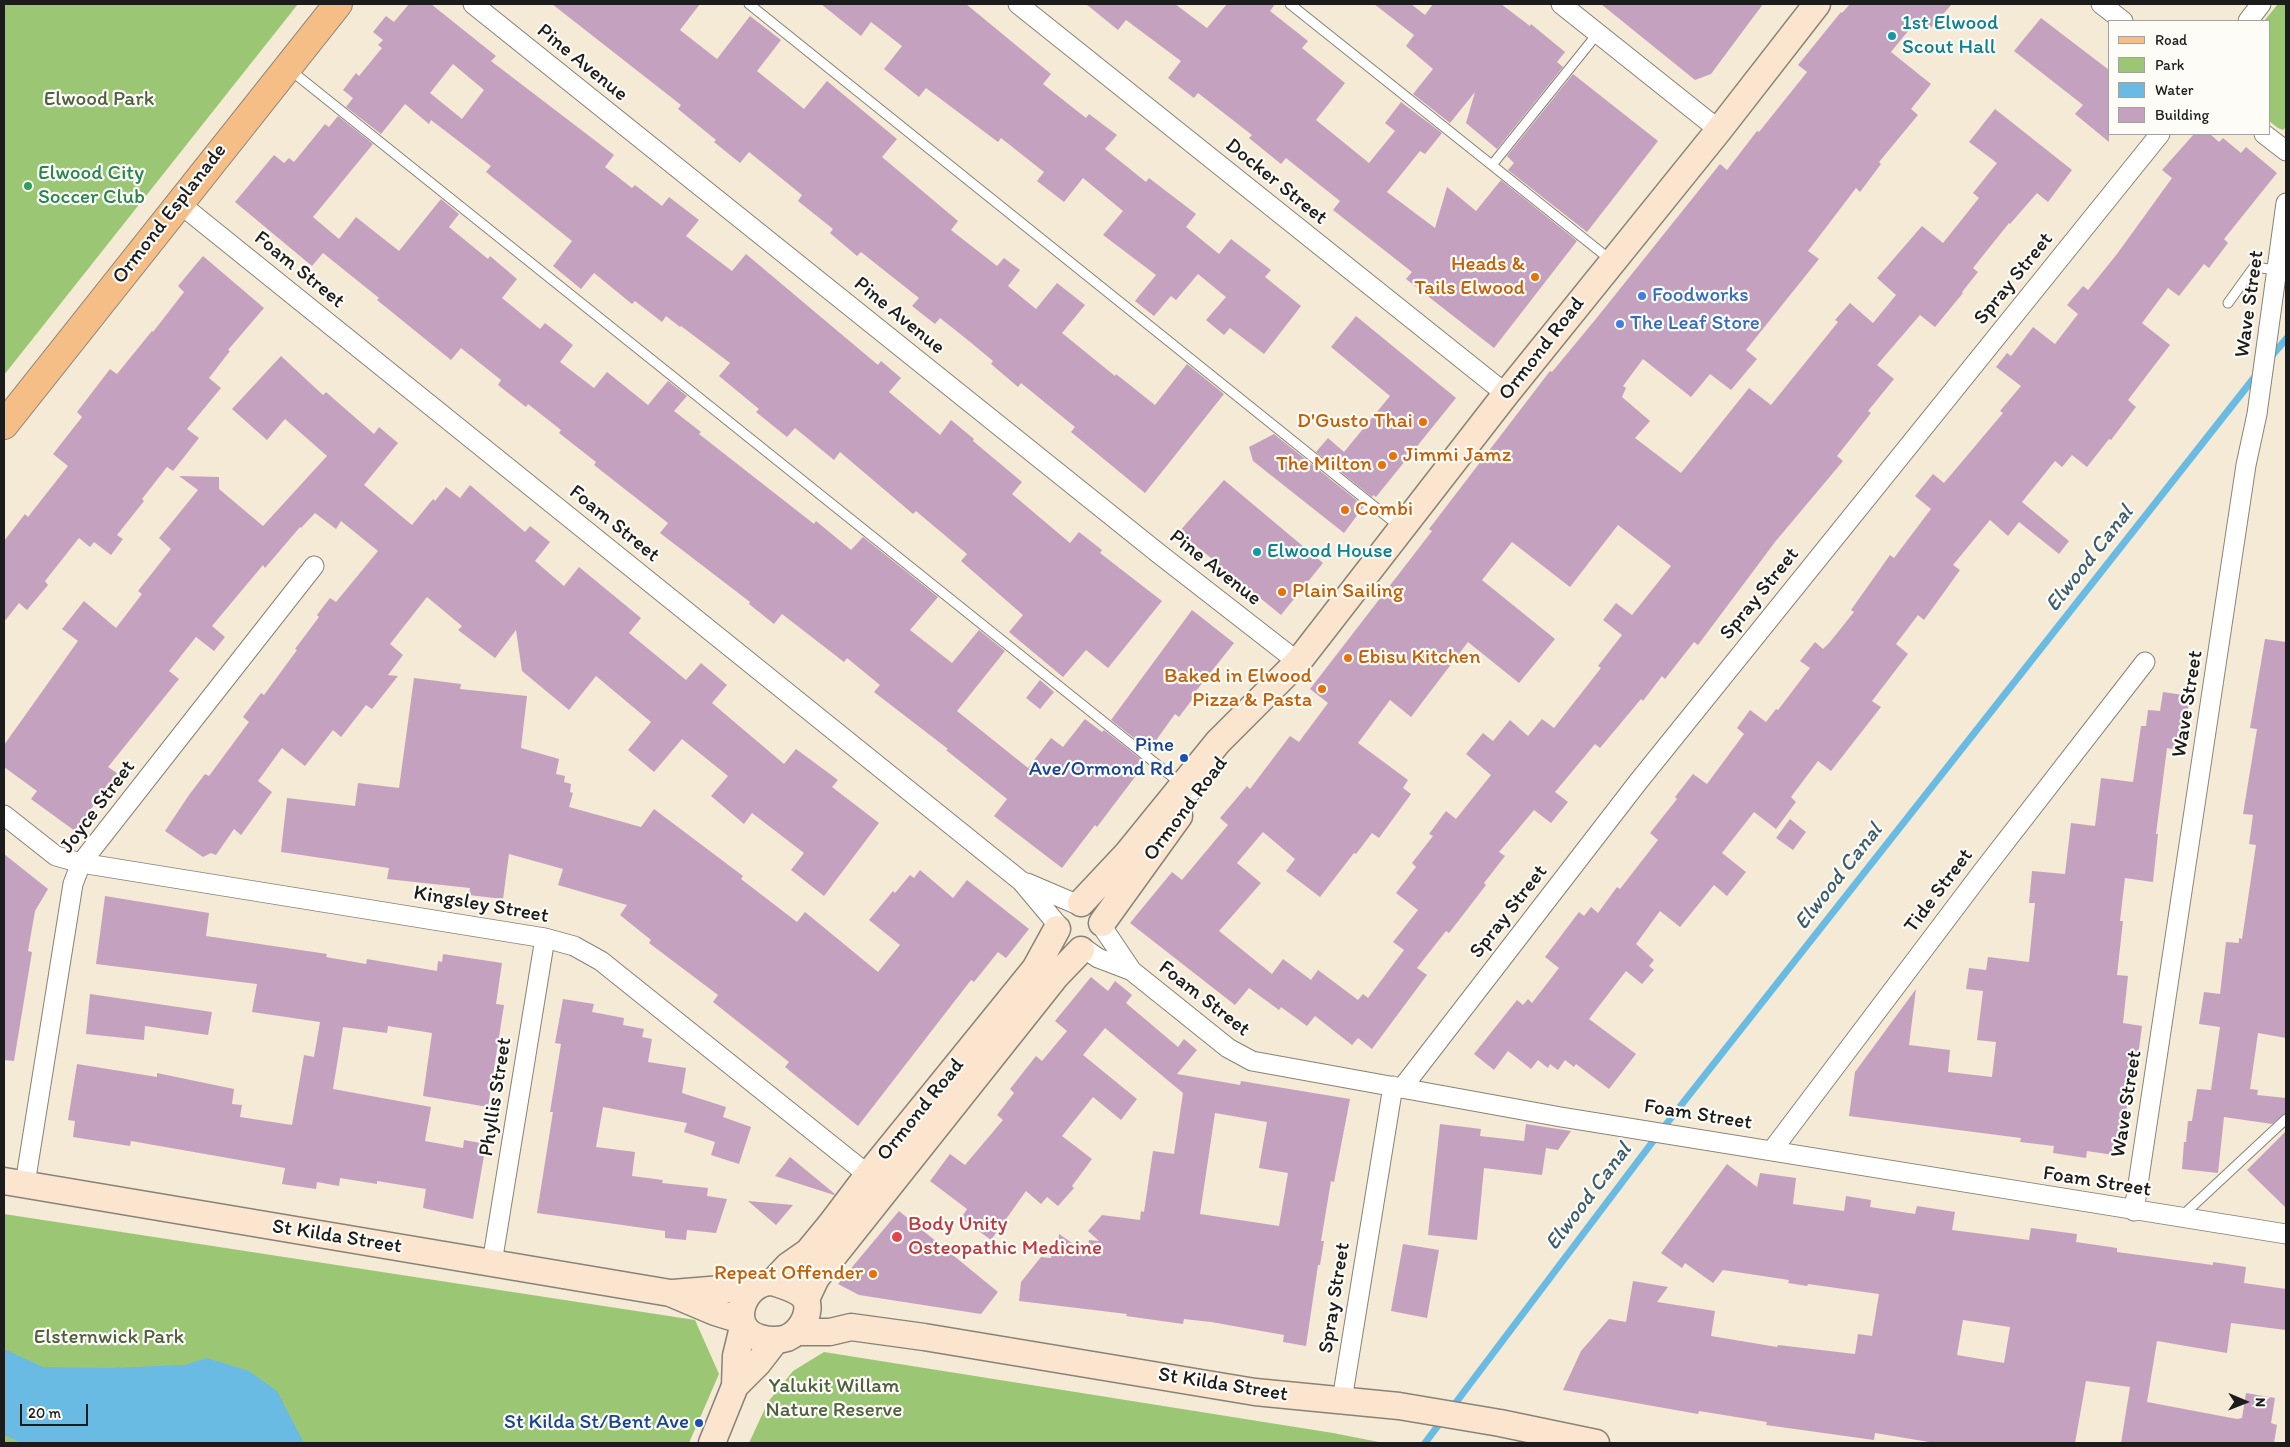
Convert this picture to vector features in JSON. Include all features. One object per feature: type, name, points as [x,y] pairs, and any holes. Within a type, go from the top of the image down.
[{"type":"main road","name":"Ormond Esplanade","points":[[4,425],[338,4]]},
{"type":"street","name":"Pine Avenue","points":[[473,4],[1298,662]]},
{"type":"street","name":"Docker Street","points":[[1018,4],[1506,394]]},
{"type":"street","points":[[1561,4],[1719,130]]},
{"type":"street","name":"Ormond Road","points":[[1078,904],[1244,734],[1266,694],[1298,662],[1506,394],[1719,130],[1817,4]]},
{"type":"street","points":[[2101,4],[2122,20]]},
{"type":"street","points":[[2249,20],[2261,4]]},
{"type":"street","name":"Spray Street","points":[[1342,1400],[1398,1087],[1644,774],[2159,135]]},
{"type":"street","points":[[2265,135],[2286,151]]},
{"type":"street","name":"Foam Street","points":[[179,203],[1021,881],[1057,926]]},
{"type":"street","name":"Wave Street","points":[[2134,1211],[2246,465],[2257,414],[2286,204]]},
{"type":"street","name":"Joyce Street","points":[[14,1183],[73,884],[81,863],[314,566]]},
{"type":"street","name":"Tide Street","points":[[1773,1150],[1982,872],[2145,662]]},
{"type":"street","name":"Ormond Road","points":[[1103,926],[1189,790]]},
{"type":"street","name":"Kingsley Street","points":[[4,815],[56,856],[81,863],[545,938],[574,946],[601,961],[877,1182]]},
{"type":"street","name":"Foam Street","points":[[1021,881],[1078,904]]},
{"type":"street","points":[[1078,904],[1095,910],[1103,926],[1097,942],[1083,949],[1074,949],[1062,942],[1057,926],[1063,911],[1078,904]]},
{"type":"street","name":"Ormond Road","points":[[807,1302],[816,1278],[877,1182],[1035,969],[1048,948],[1057,926]]},
{"type":"street","name":"Foam Street","points":[[1103,926],[1132,971]]},
{"type":"street","name":"Phyllis Street","points":[[492,1263],[545,938]]},
{"type":"street","name":"Ormond Road","points":[[763,1286],[808,1252],[877,1182],[1056,976],[1083,949]]},
{"type":"street","name":"Foam Street","points":[[1083,949],[1098,958],[1132,971],[1228,1048],[1247,1060],[1561,1116],[2134,1211],[2286,1234]]},
{"type":"street","name":"St Kilda Street","points":[[14,1183],[670,1293],[742,1324]]},
{"type":"street","points":[[712,1443],[735,1386],[736,1356],[742,1324],[742,1309],[763,1286],[789,1288],[807,1302],[804,1321],[735,1386]]},
{"type":"street","name":"St Kilda Street","points":[[670,1293],[763,1286]]},
{"type":"street","name":"St Kilda Street","points":[[807,1302],[851,1327]]},
{"type":"street","points":[[742,1324],[750,1334],[758,1338],[786,1336]]},
{"type":"street","name":"St Kilda Street","points":[[786,1336],[830,1332],[851,1327],[924,1336],[1255,1392],[1399,1406],[1500,1423],[1596,1443]]},
{"type":"lane","points":[[749,4],[1401,528]]},
{"type":"lane","points":[[1290,4],[1612,261]]},
{"type":"lane","points":[[1492,165],[1598,33]]},
{"type":"lane","points":[[287,67],[1189,790]]},
{"type":"lane","points":[[2228,303],[2254,267],[2277,270]]},
{"type":"lane","points":[[2180,1218],[2286,1119]]},
{"type":"green space","name":"Elwood Park","points":[[4,4],[298,4],[4,375]]},
{"type":"green space","points":[[2278,4],[2286,4],[2286,127],[2283,130],[2270,122],[2270,20],[2265,20]]},
{"type":"green space","name":"Elsternwick Park","points":[[4,1214],[695,1320],[719,1374],[689,1443],[4,1443]]},
{"type":"green space","name":"Yalukit Willam Nature Reserve","points":[[824,1352],[1333,1433],[1384,1443],[749,1443],[768,1402],[793,1371]]},
{"type":"water","points":[[4,1349],[43,1367],[109,1368],[185,1365],[207,1358],[249,1371],[277,1391],[304,1443],[22,1443],[4,1435]]},
{"type":"building","points":[[409,4],[431,4],[496,56],[491,61],[614,155],[605,167],[632,188],[635,185],[662,206],[669,197],[699,220],[686,236],[732,271],[746,254],[878,365],[881,361],[901,378],[889,392],[940,435],[951,420],[1022,482],[1012,494],[1070,543],[1079,532],[1102,550],[1100,553],[1162,601],[1108,668],[1086,650],[1063,677],[1009,632],[1023,615],[961,561],[967,554],[916,511],[913,514],[840,452],[834,460],[795,428],[787,437],[756,412],[759,409],[719,376],[730,363],[666,316],[662,322],[635,301],[632,304],[594,273],[581,289],[553,266],[572,241],[486,172],[491,166],[431,120],[429,124],[405,104],[381,134],[346,107],[353,98],[343,90],[356,73],[359,76],[382,48],[378,45],[383,40],[373,32],[386,16],[394,22]],"holes":[[[453,64],[484,90],[462,119],[430,93]]]},
{"type":"building","points":[[552,4],[700,4],[680,30],[717,59],[750,16],[781,40],[757,71],[804,109],[827,81],[897,139],[882,157],[958,221],[951,230],[997,266],[1004,258],[1020,270],[1008,286],[1036,309],[1057,283],[1085,305],[1062,333],[1115,376],[1116,374],[1155,405],[1187,364],[1224,394],[1145,493],[1071,432],[1075,427],[1021,383],[1018,387],[991,364],[993,361],[969,341],[940,318],[935,324],[912,306],[919,298],[861,252],[857,256],[830,233],[833,229],[798,201],[802,195],[749,152],[740,163],[714,142],[716,140],[678,109],[681,105]]},
{"type":"building","points":[[821,4],[966,4],[1051,74],[1043,84],[1086,118],[1089,114],[1117,135],[1105,149],[1146,182],[1149,178],[1196,214],[1186,227],[1219,254],[1231,239],[1271,270],[1265,277],[1301,306],[1264,354],[1230,328],[1224,335],[1206,320],[1226,297],[1198,274],[1176,300],[1171,296],[1154,316],[1135,301],[1156,275],[1103,235],[1123,211],[1083,178],[1064,202],[1037,181],[1044,172],[1001,138],[998,142],[926,88],[919,97],[884,69],[902,46],[871,22],[861,36]]},
{"type":"building","points":[[1086,4],[1175,4],[1207,28],[1227,4],[1275,4],[1270,11],[1308,41],[1302,48],[1345,83],[1316,120],[1369,163],[1395,131],[1385,123],[1401,102],[1442,133],[1425,154],[1420,151],[1387,192],[1435,228],[1447,187],[1476,211],[1501,180],[1577,241],[1494,348],[1406,279],[1412,272],[1333,210],[1340,201],[1286,158],[1281,164],[1249,138],[1252,135],[1198,93],[1194,98],[1168,78],[1181,61],[1126,20],[1118,30]]},
{"type":"building","points":[[1374,4],[1411,4],[1425,15],[1433,4],[1501,4],[1530,26],[1531,24],[1565,52],[1557,62],[1563,67],[1497,149],[1466,123],[1475,92],[1450,123],[1413,94],[1433,69],[1406,46],[1414,35]]},
{"type":"building","points":[[1601,4],[1763,4],[1711,74],[1695,80]]},
{"type":"building","points":[[1850,4],[1952,4],[1928,31],[1917,20],[1891,52],[1931,84],[1911,109],[1918,115],[1879,162],[1881,164],[1860,192],[1856,188],[1808,251],[1819,259],[1746,350],[1757,359],[1731,390],[1710,374],[1691,397],[1643,359],[1623,386],[1626,388],[1622,397],[1650,421],[1635,438],[1681,473],[1749,388],[1771,405],[1838,322],[1835,320],[1850,303],[1873,323],[1896,295],[1877,278],[1922,226],[1943,243],[1979,198],[1973,193],[1997,163],[1969,142],[1995,109],[2072,170],[2048,202],[2037,193],[2009,223],[1973,268],[1978,272],[1935,327],[1920,315],[1877,365],[1894,379],[1868,411],[1871,413],[1837,456],[1843,461],[1775,542],[1698,645],[1694,642],[1665,679],[1662,676],[1643,701],[1641,699],[1600,748],[1595,744],[1555,792],[1568,802],[1551,823],[1534,810],[1499,852],[1505,856],[1484,883],[1486,885],[1449,933],[1446,931],[1417,968],[1427,975],[1372,1049],[1358,1038],[1352,1045],[1315,1016],[1307,1026],[1281,1007],[1279,1010],[1249,988],[1235,1005],[1130,923],[1172,872],[1182,880],[1228,825],[1220,818],[1247,786],[1250,789],[1290,736],[1299,742],[1328,703],[1310,689],[1432,531],[1429,529],[1550,371],[1552,372],[1595,320],[1720,164],[1727,170],[1757,131],[1759,132],[1807,72],[1798,65]],"holes":[[[1618,525],[1671,566],[1632,615],[1616,603],[1603,620],[1622,635],[1598,666],[1601,668],[1554,728],[1542,719],[1528,736],[1510,720],[1493,741],[1483,733],[1466,754],[1491,775],[1456,819],[1446,811],[1429,834],[1433,836],[1412,863],[1416,867],[1396,893],[1418,910],[1393,942],[1404,950],[1368,998],[1363,994],[1358,1000],[1318,970],[1311,980],[1283,959],[1272,974],[1219,931],[1261,883],[1237,863],[1263,832],[1295,859],[1286,871],[1320,897],[1372,833],[1379,838],[1411,794],[1403,788],[1408,780],[1358,743],[1390,700],[1411,717],[1468,642],[1519,683],[1555,639],[1482,580],[1512,542],[1570,587]]]},
{"type":"building","points":[[2041,18],[2108,69],[2109,142],[2075,114],[2083,105],[2014,51]]},
{"type":"building","points":[[1573,74],[1658,141],[1587,232],[1508,170],[1514,163],[1507,156]]},
{"type":"building","points":[[338,116],[373,144],[313,217],[339,239],[356,217],[399,251],[441,199],[459,214],[449,227],[488,259],[490,256],[517,279],[502,298],[540,329],[545,323],[573,345],[560,362],[594,388],[607,372],[648,405],[668,381],[687,396],[674,411],[701,432],[699,434],[814,524],[816,521],[851,550],[863,537],[938,597],[910,630],[952,663],[979,630],[1005,651],[957,711],[1028,768],[1051,738],[1063,747],[1085,719],[1102,732],[1104,730],[1142,760],[1140,762],[1144,765],[1097,827],[1095,825],[1062,868],[994,816],[1007,799],[946,750],[948,749],[874,692],[880,685],[847,658],[844,662],[782,614],[774,624],[749,604],[750,602],[660,533],[668,523],[594,465],[596,462],[559,433],[561,430],[528,404],[526,407],[498,385],[501,380],[461,348],[451,360],[323,253],[312,266],[235,202],[274,155],[284,163],[289,158],[294,162],[325,124],[329,127]]},
{"type":"building","points":[[2193,135],[2211,135],[2219,142],[2223,138],[2241,153],[2246,147],[2277,173],[2224,239],[2228,243],[2209,268],[2204,264],[2179,296],[2168,288],[2142,323],[2170,345],[2128,400],[2136,407],[2111,440],[2109,439],[2087,467],[2072,455],[2062,467],[2055,461],[2022,502],[2069,541],[2059,554],[2019,522],[2008,536],[1990,520],[1953,565],[1960,570],[1924,620],[1918,615],[1896,644],[1908,654],[1872,701],[1881,707],[1831,771],[1818,761],[1791,797],[1796,802],[1776,829],[1754,812],[1722,853],[1746,872],[1727,896],[1714,885],[1680,927],[1660,911],[1636,944],[1654,960],[1649,966],[1654,970],[1642,984],[1626,971],[1589,1019],[1636,1054],[1609,1089],[1576,1064],[1574,1067],[1565,1060],[1558,1070],[1550,1064],[1548,1068],[1538,1060],[1531,1069],[1508,1051],[1494,1070],[1474,1054],[1517,1000],[1523,1005],[1528,999],[1532,1003],[1559,968],[1545,957],[1579,912],[1584,916],[1591,907],[1598,913],[1617,887],[1620,889],[1658,840],[1650,833],[1677,799],[1675,797],[1693,774],[1707,784],[1744,734],[1737,728],[1750,710],[1766,722],[1776,709],[1778,710],[1810,668],[1800,661],[1815,642],[1823,649],[1830,642],[1854,612],[1851,610],[1890,555],[1894,558],[1931,509],[1915,496],[1933,474],[1944,483],[2003,413],[2000,411],[2021,386],[1996,367],[2007,353],[2011,356],[2033,327],[2055,344],[2078,314],[2067,305],[2083,286],[2088,290],[2117,254],[2172,178],[2162,170]]},
{"type":"building","points":[[203,256],[264,308],[228,350],[230,351],[209,378],[221,388],[187,429],[199,438],[173,471],[167,467],[142,499],[144,501],[117,535],[123,539],[111,555],[94,542],[90,547],[79,538],[45,581],[48,585],[27,610],[19,603],[4,622],[4,541],[25,514],[28,517],[68,466],[53,454],[82,417],[77,412],[110,369],[117,374],[153,332],[184,292],[178,286]]},
{"type":"building","points":[[1356,316],[1456,398],[1376,497],[1373,495],[1372,497],[1316,452],[1328,438],[1344,452],[1390,396],[1331,347]]},
{"type":"building","points":[[281,356],[323,395],[326,392],[374,434],[379,427],[398,443],[364,485],[412,525],[433,499],[435,501],[446,487],[460,498],[470,485],[525,532],[530,526],[550,542],[535,561],[564,586],[579,567],[641,618],[629,633],[686,680],[701,663],[727,685],[712,703],[784,764],[796,749],[838,780],[832,787],[879,823],[824,896],[791,870],[804,853],[752,813],[744,824],[711,796],[728,776],[682,739],[654,772],[628,750],[651,722],[596,676],[569,710],[522,671],[516,630],[495,658],[458,630],[462,626],[427,597],[390,644],[403,655],[388,675],[398,676],[372,709],[366,705],[341,737],[333,730],[305,766],[282,748],[258,781],[272,792],[241,835],[234,829],[216,855],[211,853],[203,857],[165,831],[205,774],[209,776],[249,722],[243,717],[261,693],[264,695],[297,650],[295,649],[319,617],[317,615],[330,598],[336,602],[378,551],[341,521],[336,529],[315,513],[300,527],[265,568],[263,565],[212,626],[225,637],[214,651],[196,637],[169,671],[179,679],[108,767],[117,773],[75,831],[31,799],[37,791],[4,767],[4,745],[78,641],[62,629],[84,601],[116,628],[142,594],[138,591],[171,549],[159,538],[198,490],[179,476],[219,477],[219,489],[263,526],[327,456],[285,419],[267,440],[232,409]]},
{"type":"building","points":[[1274,434],[1364,506],[1344,533],[1253,461],[1249,447]]},
{"type":"building","name":"Elwood House","points":[[1224,480],[1323,563],[1281,615],[1179,532]]},
{"type":"building","points":[[1192,610],[1234,643],[1192,696],[1194,697],[1179,717],[1175,714],[1149,750],[1111,720]]},
{"type":"building","points":[[2265,639],[2286,642],[2286,1038],[2258,1033],[2250,1089],[2258,1090],[2257,1095],[2286,1098],[2286,1113],[2272,1124],[2224,1117],[2218,1173],[2182,1169],[2184,1142],[2186,1142],[2188,1121],[2192,1121],[2197,1089],[2211,1090],[2220,1027],[2199,1024],[2204,992],[2220,994],[2226,942],[2239,943],[2239,938],[2242,939],[2256,845],[2249,844],[2253,815],[2243,814],[2257,729],[2250,728]]},
{"type":"building","points":[[414,678],[461,684],[460,689],[527,696],[521,748],[559,759],[556,774],[565,776],[564,782],[571,784],[570,792],[573,793],[569,807],[641,827],[654,809],[743,876],[741,879],[797,922],[805,912],[878,972],[900,945],[869,920],[893,891],[895,893],[910,875],[914,878],[920,870],[953,898],[967,880],[1029,929],[1006,958],[998,952],[974,982],[971,980],[858,1126],[785,1067],[789,1062],[713,1002],[718,995],[649,943],[651,940],[620,915],[627,905],[558,885],[563,869],[509,854],[503,899],[469,895],[470,888],[387,879],[389,868],[281,852],[287,798],[355,806],[358,783],[399,788]]},
{"type":"building","points":[[1040,680],[1054,692],[1040,709],[1026,698]]},
{"type":"building","points":[[2163,692],[2190,696],[2182,751],[2167,748],[2156,834],[2158,834],[2153,882],[2125,878],[2120,921],[2123,921],[2117,975],[2128,976],[2123,1023],[2142,1026],[2137,1064],[2133,1064],[2120,1156],[2087,1151],[2086,1158],[2053,1153],[2054,1146],[2020,1142],[2021,1138],[1849,1116],[1855,1072],[1916,989],[1909,1045],[1950,1050],[1948,1072],[1992,1077],[1996,1042],[1977,1040],[1983,991],[1966,989],[1969,968],[1986,970],[1988,957],[2029,962],[2035,903],[2029,903],[2032,871],[2065,874],[2071,823],[2095,826],[2101,778],[2133,782],[2141,726],[2146,726],[2148,710],[2160,711]]},
{"type":"building","points":[[1790,819],[1806,832],[1793,850],[1776,838]]},
{"type":"building","points":[[4,854],[48,889],[35,911],[28,951],[32,952],[14,1061],[4,1060]]},
{"type":"building","points":[[105,896],[209,913],[206,936],[327,954],[326,957],[366,964],[367,959],[437,971],[438,961],[442,962],[443,954],[502,963],[496,1004],[504,1005],[488,1107],[423,1096],[432,1033],[388,1026],[387,1033],[343,1027],[333,1089],[431,1107],[425,1141],[463,1148],[464,1140],[486,1144],[473,1219],[423,1208],[426,1189],[377,1181],[377,1184],[340,1178],[339,1186],[317,1182],[316,1189],[282,1184],[285,1168],[131,1141],[130,1146],[73,1137],[75,1121],[68,1120],[77,1064],[157,1077],[157,1073],[234,1089],[232,1104],[242,1105],[240,1117],[292,1125],[304,1055],[314,1057],[320,1022],[252,1012],[257,984],[96,964]]},
{"type":"building","points":[[1091,977],[1108,991],[1115,981],[1132,995],[1126,1003],[1178,1047],[1184,1039],[1197,1050],[1177,1074],[1240,1085],[1241,1081],[1350,1099],[1334,1182],[1331,1181],[1321,1241],[1324,1241],[1320,1265],[1318,1265],[1306,1346],[1283,1342],[1284,1335],[1211,1322],[1184,1319],[1183,1324],[1126,1316],[1127,1314],[1019,1301],[1021,1282],[1041,1257],[1051,1258],[1052,1246],[1058,1247],[1059,1234],[1087,1253],[1089,1240],[1099,1241],[1088,1231],[1102,1215],[1140,1220],[1141,1211],[1144,1212],[1153,1151],[1174,1154],[1183,1093],[1105,1028],[1083,1055],[1137,1099],[1121,1120],[1093,1097],[1062,1136],[1092,1159],[1072,1186],[1074,1188],[1058,1206],[1047,1197],[1041,1204],[1026,1191],[991,1240],[961,1218],[967,1209],[930,1181],[950,1154],[965,1165],[1003,1120],[997,1115],[1014,1093],[1010,1089],[1036,1056],[1042,1061],[1067,1031],[1055,1021]],"holes":[[[1215,1113],[1267,1122],[1259,1168],[1288,1173],[1279,1226],[1200,1214]]]},
{"type":"building","points":[[90,994],[212,1012],[208,1035],[145,1026],[144,1040],[86,1034]]},
{"type":"building","points":[[563,999],[594,1004],[592,1012],[624,1018],[623,1025],[644,1029],[642,1037],[652,1039],[648,1062],[686,1068],[682,1093],[726,1107],[723,1117],[751,1127],[739,1164],[711,1155],[715,1142],[684,1132],[687,1123],[603,1107],[596,1147],[635,1152],[632,1176],[663,1180],[662,1183],[708,1188],[707,1196],[727,1199],[716,1233],[687,1230],[686,1240],[665,1238],[665,1231],[537,1213],[553,1112],[550,1112],[561,1044],[555,1043]]},
{"type":"building","points":[[1440,1124],[1481,1129],[1480,1136],[1524,1141],[1526,1124],[1571,1131],[1558,1150],[1546,1148],[1542,1175],[1484,1168],[1477,1240],[1428,1235]]},
{"type":"building","points":[[2286,1131],[2286,1208],[2247,1170]]},
{"type":"building","points":[[790,1157],[835,1194],[775,1176]]},
{"type":"building","points":[[1727,1164],[1757,1187],[1760,1173],[1796,1178],[1793,1204],[1844,1211],[1846,1196],[1871,1200],[1870,1207],[1915,1214],[1917,1206],[1955,1212],[1952,1230],[2029,1240],[2031,1228],[2077,1234],[2076,1242],[2117,1248],[2117,1252],[2213,1265],[2213,1262],[2246,1267],[2244,1283],[2286,1289],[2286,1330],[2231,1323],[2227,1353],[2157,1341],[2147,1402],[2237,1419],[2242,1418],[2246,1393],[2275,1398],[2271,1423],[2277,1425],[2274,1443],[2121,1443],[2130,1387],[2086,1381],[2075,1443],[1935,1443],[1875,1433],[1874,1440],[1766,1425],[1767,1422],[1699,1411],[1698,1414],[1563,1390],[1581,1351],[1609,1319],[1626,1322],[1633,1281],[1668,1287],[1657,1302],[1715,1311],[1711,1336],[1777,1347],[1778,1345],[1855,1354],[1858,1334],[1872,1336],[1879,1294],[1808,1284],[1807,1286],[1788,1283],[1789,1280],[1723,1270],[1713,1283],[1685,1263],[1682,1268],[1661,1253]],"holes":[[[1963,1320],[2010,1327],[2004,1363],[1957,1355]]]},
{"type":"building","points":[[748,1201],[793,1205],[776,1225]]},
{"type":"building","points":[[899,1211],[998,1292],[981,1314],[859,1295],[838,1284]]},
{"type":"building","points":[[1403,1244],[1439,1250],[1427,1318],[1391,1311]]},
{"type":"waterway","name":"Elwood Canal","points":[[2270,358],[2286,339]]},
{"type":"waterway","name":"Elwood Canal","points":[[1451,1409],[1660,1132],[2257,374]]},
{"type":"waterway","name":"Elwood Canal","points":[[1425,1443],[1443,1419]]},
{"type":"place","name":"1st Elwood Scout Hall","points":[[1892,36]]},
{"type":"place","name":"Elwood City Soccer Club","points":[[28,186]]},
{"type":"place","name":"Heads & Tails Elwood","points":[[1535,277]]},
{"type":"place","name":"Foodworks","points":[[1642,296]]},
{"type":"place","name":"The Leaf Store","points":[[1620,324]]},
{"type":"place","name":"D'Gusto Thai","points":[[1423,422]]},
{"type":"place","name":"Jimmi Jamz","points":[[1393,456]]},
{"type":"place","name":"The Milton","points":[[1382,465]]},
{"type":"place","name":"Combi","points":[[1345,510]]},
{"type":"place","name":"Elwood House","points":[[1257,552]]},
{"type":"place","name":"Plain Sailing","points":[[1282,592]]},
{"type":"place","name":"Ebisu Kitchen","points":[[1348,658]]},
{"type":"place","name":"Baked in Elwood Pizza & Pasta","points":[[1322,689]]},
{"type":"place","name":"Pine Ave/Ormond Rd","points":[[1184,758]]},
{"type":"place","name":"Body Unity Osteopathic Medicine","points":[[897,1237]]},
{"type":"place","name":"Repeat Offender","points":[[873,1274]]},
{"type":"place","name":"St Kilda St/Bent Ave","points":[[699,1423]]}]
